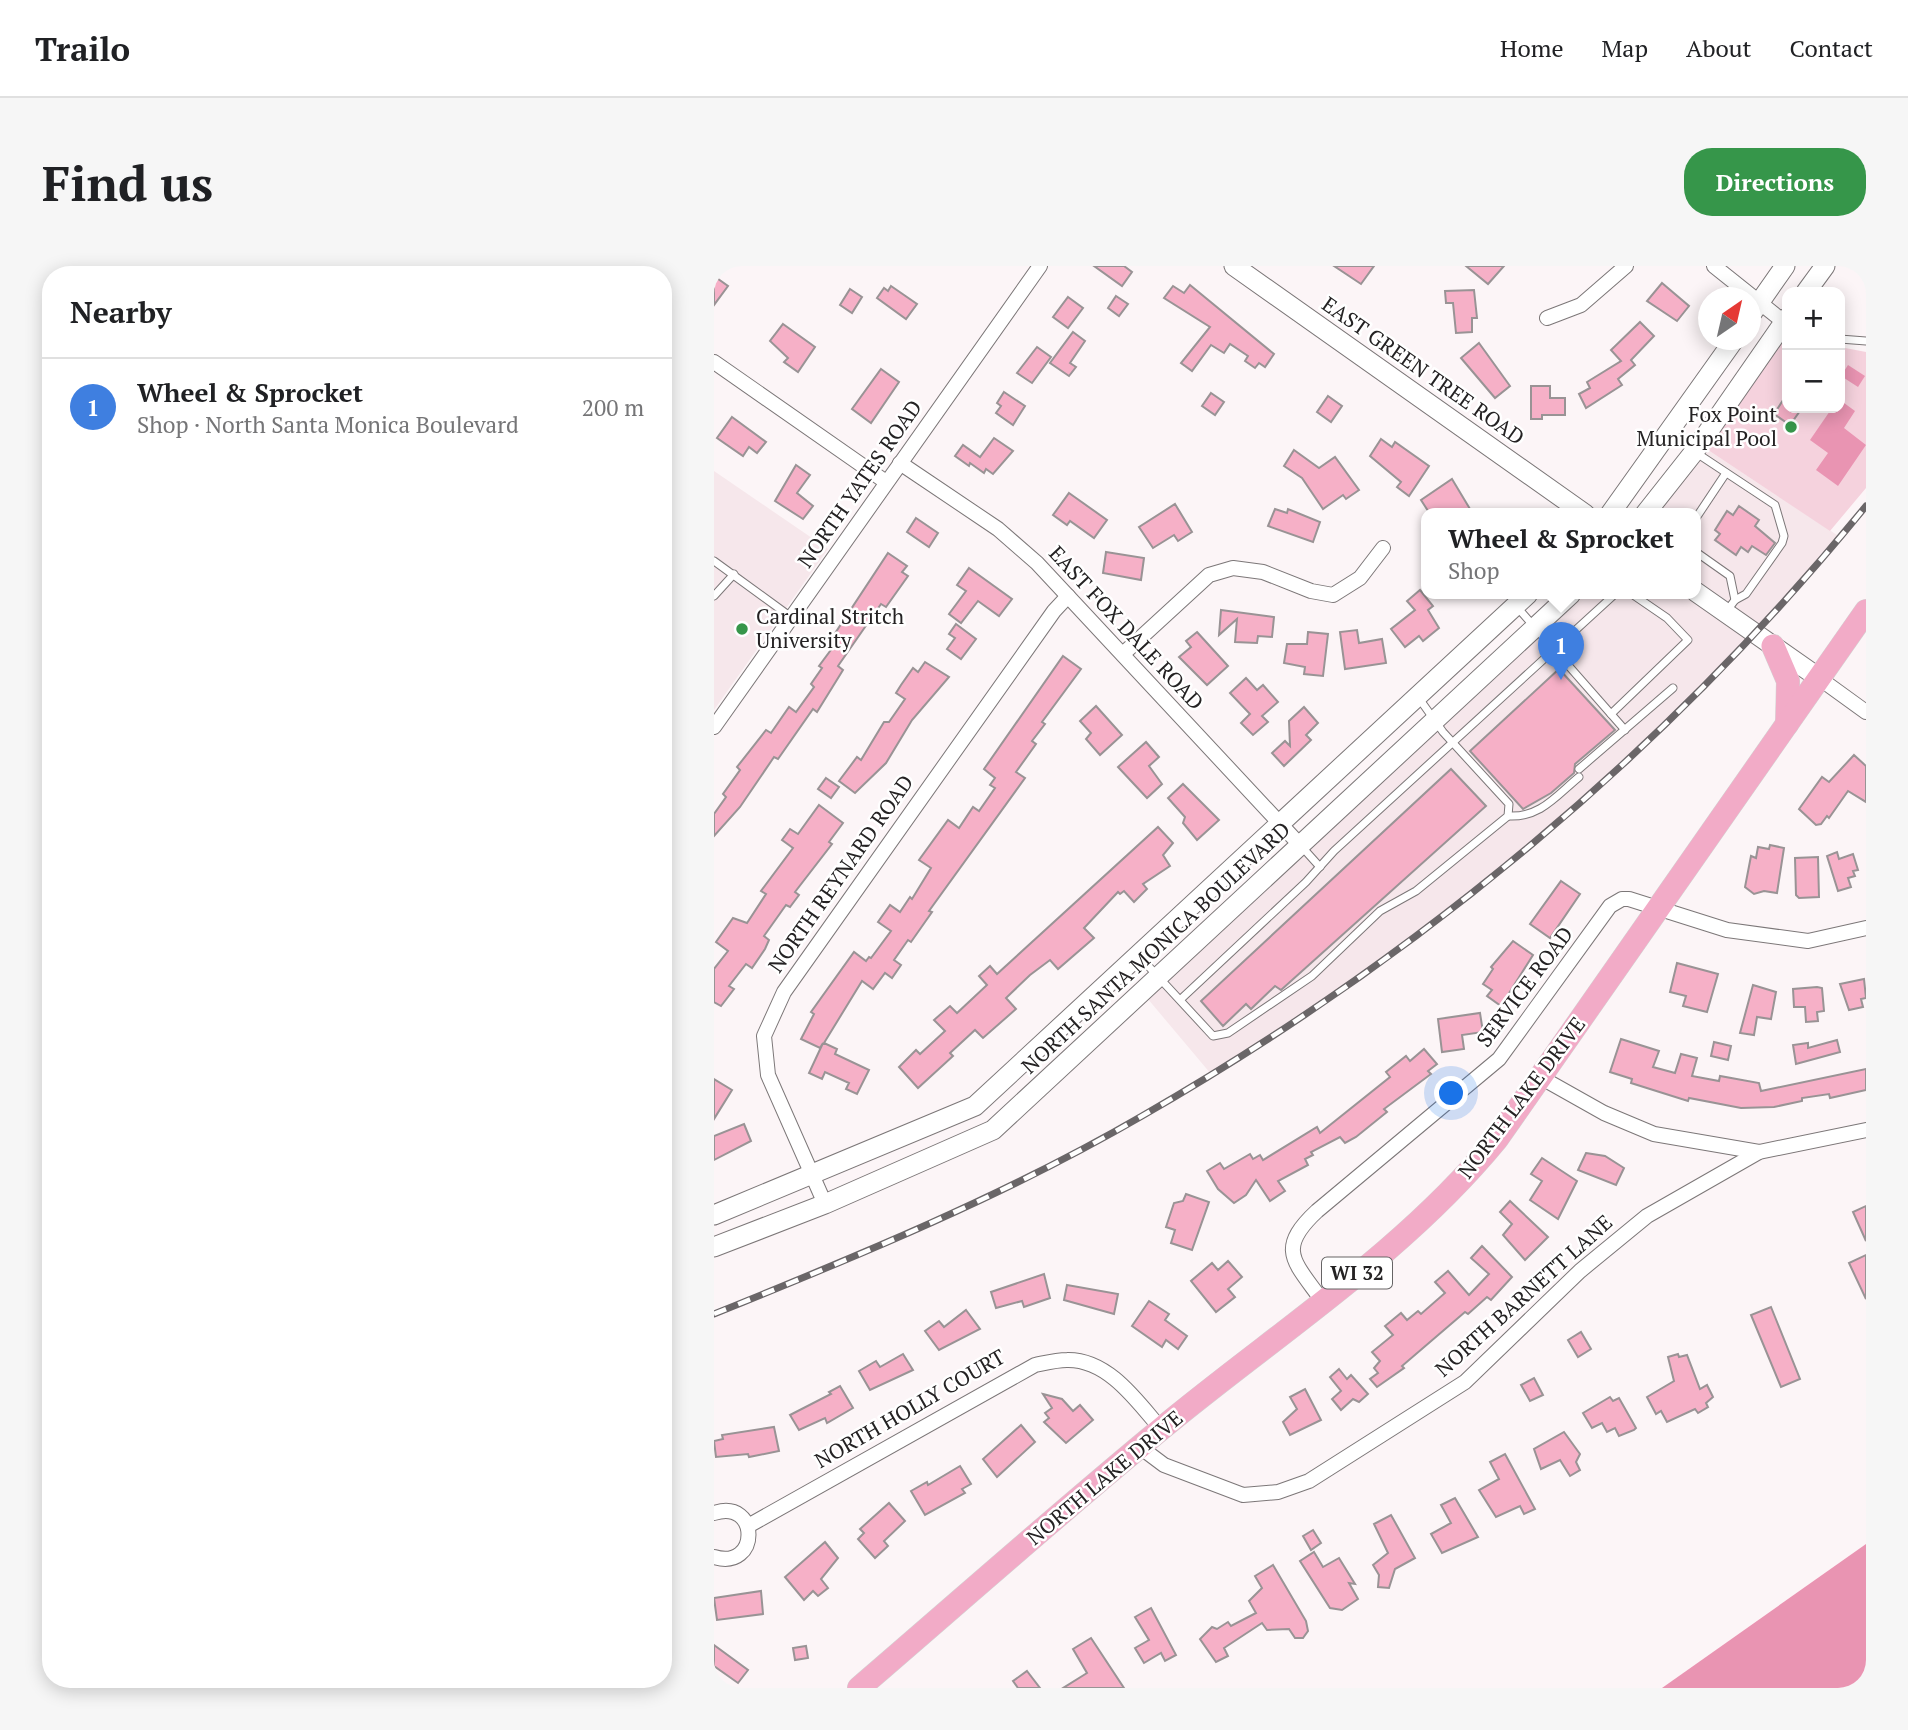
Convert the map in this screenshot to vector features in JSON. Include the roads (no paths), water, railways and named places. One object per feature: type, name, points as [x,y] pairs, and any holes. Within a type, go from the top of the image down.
[{"type":"main road","name":"NORTH LAKE DRIVE","points":[[859,1688],[1161,1429],[1323,1302],[1448,1196],[1497,1139],[1866,611]]},
{"type":"main road","points":[[1773,646],[1788,681],[1787,726]]},
{"type":"street","name":"NORTH YATES ROAD","points":[[714,727],[1040,266]]},
{"type":"street","name":"EAST GREEN TREE ROAD","points":[[1234,266],[1577,508]]},
{"type":"street","points":[[1547,318],[1581,305],[1626,266]]},
{"type":"street","points":[[1714,266],[1734,287]]},
{"type":"street","points":[[1761,301],[1786,266]]},
{"type":"street","points":[[1810,287],[1825,266]]},
{"type":"street","points":[[1761,311],[1782,319]]},
{"type":"street","points":[[1650,508],[1694,452],[1782,327]]},
{"type":"street","points":[[1614,508],[1727,350]]},
{"type":"street","points":[[714,362],[886,482]]},
{"type":"street","points":[[1667,434],[1694,452]]},
{"type":"street","name":"EAST FOX DALE ROAD","points":[[901,463],[998,529],[1037,563],[1124,653],[1300,845]]},
{"type":"street","points":[[1124,653],[1209,575],[1233,568],[1263,572],[1311,591],[1333,595],[1360,578],[1383,548]]},
{"type":"street","points":[[1701,594],[1730,607],[1773,646],[1866,712]]},
{"type":"street","name":"NORTH REYNARD ROAD","points":[[825,1204],[768,1074],[764,1036],[784,992],[1054,611],[1068,596]]},
{"type":"street","name":"NORTH SANTA MONICA BOULEVARD","points":[[714,1247],[825,1204],[993,1130],[1536,630],[1566,599]]},
{"type":"street","name":"NORTH SANTA MONICA BOULEVARD","points":[[714,1215],[811,1177],[975,1106],[1522,600]]},
{"type":"street","name":"SERVICE ROAD","points":[[1323,1302],[1290,1252],[1298,1231],[1307,1220],[1499,1059],[1610,906],[1622,899],[1660,908]]},
{"type":"street","points":[[1660,908],[1727,930],[1808,941],[1866,928]]},
{"type":"street","points":[[1539,1077],[1604,1113],[1654,1134],[1759,1152]]},
{"type":"street","name":"NORTH BARNETT LANE","points":[[1140,1447],[1164,1465],[1243,1495],[1278,1492],[1309,1480],[1465,1382],[1580,1271],[1647,1216],[1759,1152],[1866,1130]]},
{"type":"street","name":"NORTH HOLLY COURT","points":[[748,1526],[1035,1365],[1068,1359],[1090,1365],[1120,1383],[1161,1429]]},
{"type":"street","points":[[714,1513],[730,1511],[738,1514],[748,1526],[748,1542],[738,1555],[722,1559],[714,1557]]},
{"type":"lane","points":[[1845,339],[1866,341]]},
{"type":"lane","points":[[1694,452],[1775,505],[1784,536],[1782,543],[1746,594],[1730,607]]},
{"type":"lane","points":[[1701,510],[1726,473]]},
{"type":"lane","points":[[1701,556],[1730,576],[1730,607]]},
{"type":"lane","points":[[714,561],[791,617]]},
{"type":"lane","points":[[714,596],[734,574]]},
{"type":"lane","points":[[1181,999],[1334,851],[1609,599]]},
{"type":"lane","points":[[1611,714],[1688,640],[1667,618],[1639,599]]},
{"type":"lane","points":[[1522,600],[1536,630],[1625,730]]},
{"type":"lane","points":[[1138,956],[1213,1036],[1228,1033],[1311,976],[1380,911],[1416,891],[1508,816],[1525,817],[1549,803],[1673,688]]},
{"type":"lane","points":[[1417,697],[1452,743],[1509,804],[1508,816]]},
{"type":"lane","points":[[1300,845],[1320,867]]},
{"type":"railway","points":[[714,1314],[878,1246],[985,1198],[1091,1145],[1244,1055],[1343,989],[1439,918],[1532,844],[1622,765],[1707,683],[1789,596],[1866,506]]},
{"type":"place","name":"Fox Point Municipal Pool","points":[[1791,427]]},
{"type":"place","name":"Cardinal Stritch University","points":[[742,629]]},
{"type":"place","name":"Wheel & Sprocket","points":[[1561,680]]}]
